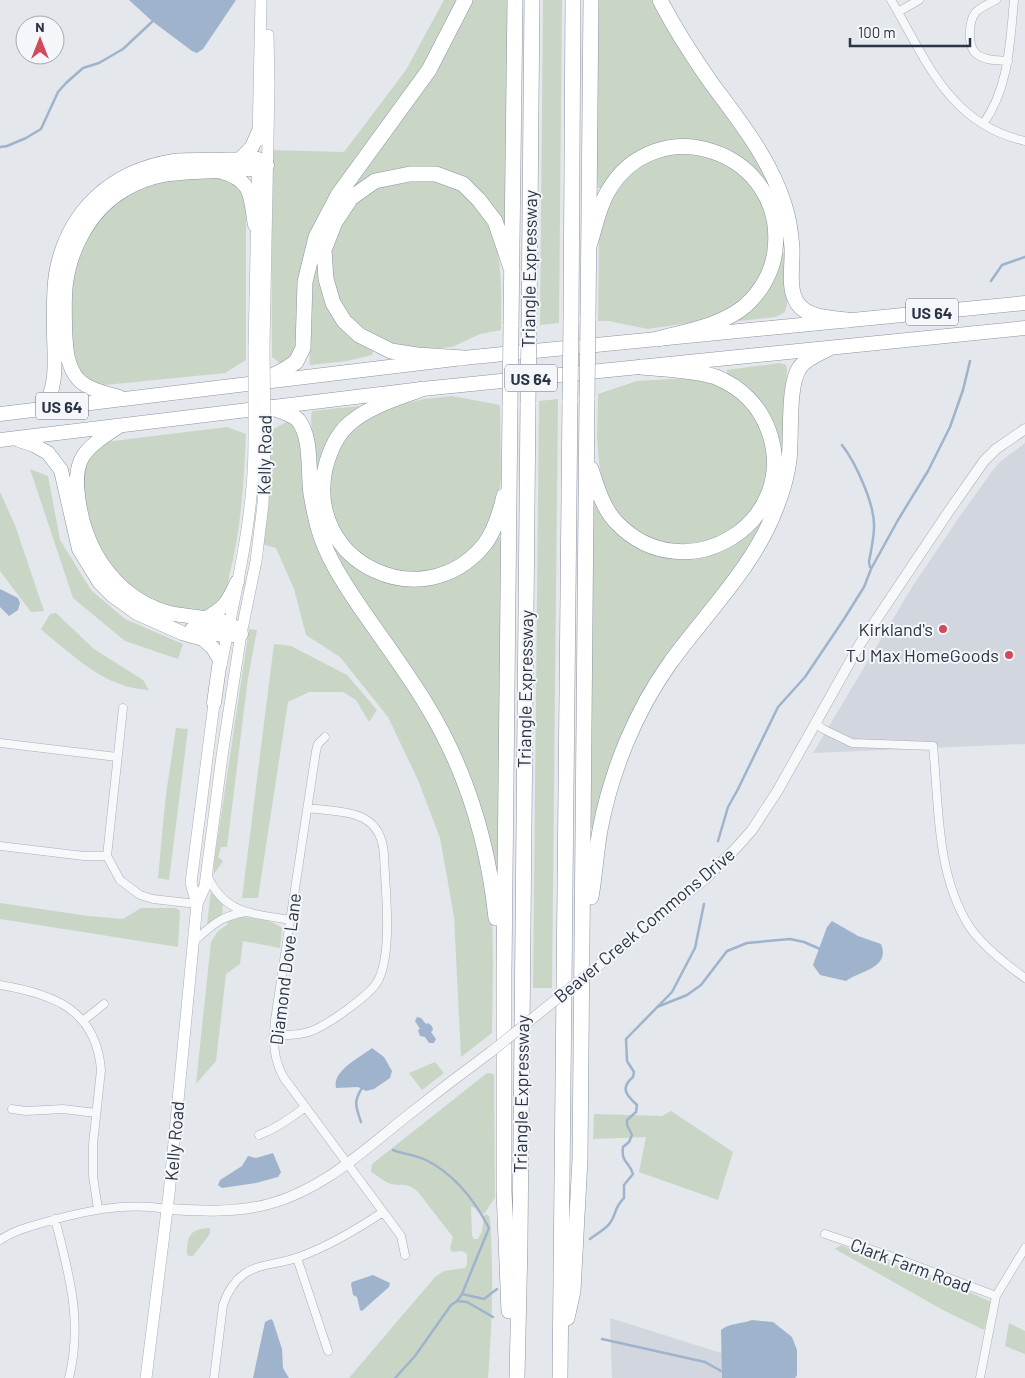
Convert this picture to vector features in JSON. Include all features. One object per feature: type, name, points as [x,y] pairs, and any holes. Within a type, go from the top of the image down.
[{"type":"highway","points":[[260,382],[296,362],[303,348],[304,282],[316,237],[338,195],[429,70],[465,0]]},
{"type":"highway","points":[[514,0],[504,971],[504,1191],[510,1355],[517,1377]]},
{"type":"highway","name":"Triangle Expressway","points":[[517,1377],[532,0]]},
{"type":"highway","points":[[560,1378],[574,0]]},
{"type":"highway","points":[[560,1349],[573,1291],[577,1237],[583,943],[591,0]]},
{"type":"highway","points":[[660,0],[672,23],[711,82],[753,139],[769,167],[786,207],[792,247],[792,283],[794,296],[798,304],[805,312],[847,320]]},
{"type":"highway","points":[[240,159],[252,147],[258,133]]},
{"type":"highway","points":[[589,246],[601,208],[616,180],[636,162],[656,151],[691,147],[716,152],[742,166],[756,179],[770,204],[776,227],[775,255],[764,283],[754,297],[735,313],[706,326],[657,338]]},
{"type":"highway","points":[[42,409],[52,393],[56,274],[70,230],[84,209],[101,192],[124,177],[146,167],[176,161],[240,159],[261,164]]},
{"type":"highway","points":[[125,398],[87,386],[79,380],[68,359],[65,285],[77,243],[94,217],[122,190],[156,176],[178,172],[216,171],[261,164]]},
{"type":"highway","points":[[216,171],[237,178],[246,184],[252,201],[255,225]]},
{"type":"highway","points":[[463,358],[391,351],[359,335],[344,321],[333,303],[326,279],[324,250],[335,222],[350,198],[375,181],[410,174],[436,174],[463,184],[479,200],[495,221],[512,271]]},
{"type":"highway","name":"US 64","points":[[0,414],[463,358],[1025,303]]},
{"type":"highway","name":"US 64","points":[[7,439],[422,389],[1025,328]]},
{"type":"highway","points":[[583,943],[600,829],[615,774],[626,744],[641,711],[669,664],[744,568],[764,537],[776,508],[789,460],[792,394],[795,378],[800,368],[808,359],[828,348]]},
{"type":"highway","points":[[587,458],[607,510],[616,523],[631,536],[659,549],[688,552],[706,550],[738,535],[752,521],[762,507],[771,487],[774,451],[764,418],[751,400],[735,386],[715,377],[698,373],[641,367]]},
{"type":"highway","points":[[422,389],[363,414],[348,424],[330,453],[322,484],[323,505],[329,524],[340,543],[352,557],[370,570],[393,578],[414,580],[431,578],[447,573],[463,564],[484,545],[491,534],[501,508],[510,473]]},
{"type":"highway","points":[[271,407],[298,420],[304,431],[311,493],[317,526],[324,544],[343,582],[426,703],[444,735],[460,771],[477,816],[489,864],[504,971]]},
{"type":"highway","points":[[121,425],[89,446],[78,465],[77,491],[84,529],[90,545],[110,574],[125,590],[158,609],[204,619],[242,634]]},
{"type":"highway","points":[[7,439],[34,445],[48,453],[56,461],[61,470],[79,549],[100,583],[137,614],[172,627],[182,633],[202,639],[218,655],[220,660],[214,703]]},
{"type":"highway","points":[[204,619],[227,603],[237,582]]},
{"type":"highway","points":[[172,627],[228,629]]},
{"type":"main road","name":"Kelly Road","points":[[146,1378],[167,1209],[197,904],[206,886],[222,756],[261,525],[264,484],[259,442],[261,164],[258,133],[261,0]]},
{"type":"main road","name":"Kelly Road","points":[[259,347],[255,225],[269,85],[267,0]]},
{"type":"main road","name":"Kelly Road","points":[[197,904],[192,883],[214,703],[246,542],[259,442]]},
{"type":"street","points":[[891,0],[934,74],[948,94],[964,111],[1002,135],[1025,142]]},
{"type":"street","points":[[898,12],[918,0]]},
{"type":"street","points":[[996,0],[978,10],[974,15],[970,45],[973,52],[982,58],[1008,61]]},
{"type":"street","points":[[983,124],[998,98],[1008,61],[1014,0]]},
{"type":"street","name":"Beaver Creek Commons Drive","points":[[167,1209],[229,1211],[270,1203],[309,1188],[348,1164],[436,1093],[492,1051],[705,879],[737,847],[766,810],[860,644],[984,461],[996,449],[1025,429]]},
{"type":"street","points":[[123,708],[107,856],[120,880],[140,895],[153,899],[197,904]]},
{"type":"street","points":[[815,723],[852,743],[934,746],[944,859],[954,899],[970,927],[1003,962],[1025,978]]},
{"type":"street","name":"Diamond Dove Lane","points":[[325,737],[318,744],[316,751],[290,920],[274,1035],[274,1048],[279,1070],[304,1108],[401,1236],[406,1255]]},
{"type":"street","points":[[0,743],[117,756]]},
{"type":"street","points":[[274,1035],[293,1036],[306,1034],[321,1028],[358,1002],[375,985],[381,975],[387,950],[384,855],[383,842],[379,832],[372,822],[358,815],[308,808]]},
{"type":"street","points":[[0,846],[84,856],[107,856]]},
{"type":"street","points":[[207,874],[212,886],[221,898],[231,905],[246,912],[290,920]]},
{"type":"street","points":[[192,943],[217,921],[229,915],[246,912]]},
{"type":"street","points":[[0,985],[32,991],[56,999],[84,1020],[94,1038],[100,1060],[101,1080],[92,1159],[98,1209]]},
{"type":"street","points":[[84,1020],[104,1004]]},
{"type":"street","points":[[12,1108],[26,1111],[63,1109],[96,1113]]},
{"type":"street","points":[[259,1134],[274,1129],[304,1108]]},
{"type":"street","points":[[0,1240],[20,1230],[55,1219],[98,1209],[138,1205],[167,1209]]},
{"type":"street","points":[[214,1378],[223,1305],[233,1285],[245,1273],[257,1267],[297,1258],[336,1241],[382,1212]]},
{"type":"street","points":[[55,1219],[68,1267],[74,1302],[74,1341],[69,1378]]},
{"type":"street","name":"Clark Farm Road","points":[[825,1234],[893,1257],[996,1296]]},
{"type":"street","points":[[980,1378],[996,1296],[1025,1248]]},
{"type":"street","points":[[297,1258],[328,1350]]},
{"type":"shaded area","points":[[1025,443],[1025,744],[813,753],[912,587],[958,519],[993,470],[1001,461]]},
{"type":"shaded area","points":[[610,1318],[788,1374],[788,1378],[612,1378]]},
{"type":"green space","points":[[444,0],[459,0],[423,68],[329,199],[297,345],[292,358],[281,364],[272,357],[271,150],[344,152],[406,70]]},
{"type":"green space","points":[[470,0],[510,0],[508,229],[503,229],[489,203],[421,168],[345,199]]},
{"type":"green space","points":[[543,0],[562,0],[559,323],[540,325]]},
{"type":"green space","points":[[596,0],[654,0],[747,139],[770,182],[766,184],[726,150],[629,159],[612,174],[602,188],[598,188],[594,144]]},
{"type":"green space","points":[[669,152],[725,160],[759,190],[772,225],[766,269],[740,305],[701,321],[648,329],[609,321],[598,321],[599,235],[604,211],[629,171]]},
{"type":"green space","points":[[221,177],[245,191],[246,360],[225,373],[105,385],[91,382],[80,374],[70,346],[70,287],[85,237],[102,216],[121,200],[143,187],[166,180]]},
{"type":"green space","points":[[394,180],[445,182],[465,193],[480,208],[490,225],[500,266],[501,330],[480,334],[452,347],[418,350],[379,343],[347,318],[329,279],[333,235],[355,201],[373,188]]},
{"type":"green space","points":[[780,253],[785,253],[787,304],[785,312],[776,317],[739,321],[738,318]]},
{"type":"green space","points":[[319,258],[349,335],[373,351],[372,355],[347,361],[310,365],[307,303],[310,281]]},
{"type":"green space","points":[[780,363],[786,365],[787,370],[782,469],[780,456],[727,374],[727,370]]},
{"type":"green space","points":[[688,378],[713,381],[728,387],[757,415],[770,453],[765,492],[745,523],[712,543],[659,544],[631,530],[611,506],[603,484],[599,463],[597,436],[598,394],[637,381]]},
{"type":"green space","points":[[452,396],[500,405],[501,479],[497,506],[488,531],[456,563],[413,575],[372,565],[338,532],[326,491],[328,471],[349,430],[392,406],[424,399]]},
{"type":"green space","points":[[558,399],[552,988],[533,988],[539,401]]},
{"type":"green space","points":[[359,406],[317,482],[314,482],[312,411]]},
{"type":"green space","points":[[288,421],[300,433],[307,498],[385,652],[438,735],[475,828],[492,917],[492,1033],[461,1057],[454,917],[440,838],[418,780],[388,717],[340,657],[306,635],[294,589],[276,548],[262,544],[270,431]]},
{"type":"green space","points":[[227,427],[246,434],[239,524],[226,595],[224,600],[215,608],[204,612],[176,608],[162,603],[127,584],[107,562],[99,550],[92,530],[82,489],[82,472],[89,457],[105,442]]},
{"type":"green space","points":[[30,469],[48,476],[60,540],[91,590],[125,619],[183,644],[178,659],[125,641],[73,598]]},
{"type":"green space","points":[[0,492],[15,525],[44,611],[31,612],[0,571]]},
{"type":"green space","points":[[591,497],[596,497],[602,510],[677,556],[763,514],[768,515],[752,547],[675,649],[596,828],[590,828]]},
{"type":"green space","points":[[495,537],[500,537],[504,571],[501,882],[497,882],[480,811],[329,543],[332,542],[340,552],[427,583]]},
{"type":"green space","points":[[56,613],[94,649],[143,680],[149,690],[133,688],[105,678],[44,632],[41,629],[50,614]]},
{"type":"green space","points":[[249,629],[257,630],[248,678],[227,847],[221,847],[218,857],[223,861],[214,874],[214,863]]},
{"type":"green space","points":[[274,644],[291,646],[347,675],[377,710],[369,722],[356,700],[343,692],[309,692],[288,702],[258,898],[242,898]]},
{"type":"green space","points":[[176,728],[188,729],[169,880],[158,878],[166,794]]},
{"type":"green space","points":[[211,892],[223,904],[222,915],[207,924]]},
{"type":"green space","points":[[0,903],[88,916],[123,919],[141,908],[176,908],[180,911],[178,947],[0,919]]},
{"type":"green space","points":[[243,917],[268,921],[282,928],[280,948],[243,941],[240,964],[226,974],[216,1061],[196,1084],[211,942],[218,931],[228,924],[226,920]]},
{"type":"green space","points":[[435,1062],[444,1073],[422,1090],[409,1073]]},
{"type":"green space","points":[[487,1073],[494,1074],[495,1198],[484,1214],[471,1206],[472,1236],[474,1239],[478,1239],[482,1231],[484,1216],[486,1214],[490,1219],[492,1299],[488,1378],[349,1378],[435,1277],[444,1271],[465,1268],[467,1264],[467,1254],[462,1251],[452,1252],[450,1248],[453,1237],[418,1192],[406,1185],[388,1183],[371,1172],[372,1164]]},
{"type":"green space","points":[[671,1111],[733,1152],[718,1200],[639,1172],[646,1137],[593,1139],[594,1114],[662,1116]]},
{"type":"green space","points":[[210,1228],[210,1234],[193,1256],[189,1256],[187,1254],[187,1247],[191,1234],[194,1231]]},
{"type":"green space","points":[[841,1245],[965,1290],[991,1302],[984,1330],[943,1310],[835,1249]]},
{"type":"green space","points":[[1009,1323],[1025,1331],[1025,1354],[1005,1346]]},
{"type":"water","points":[[129,0],[236,0],[203,49],[197,53],[152,21]]},
{"type":"water","points":[[0,589],[18,598],[20,603],[18,610],[9,616],[0,607]]},
{"type":"water","points":[[832,921],[858,936],[881,944],[883,952],[878,964],[846,981],[820,975],[813,965],[827,927]]},
{"type":"water","points":[[417,1017],[432,1026],[433,1030],[431,1032],[436,1039],[434,1043],[429,1043],[425,1037],[420,1036],[418,1030],[420,1029],[415,1021]]},
{"type":"water","points":[[372,1048],[384,1057],[392,1071],[390,1078],[374,1089],[366,1091],[358,1087],[336,1088],[338,1076],[342,1071]]},
{"type":"water","points":[[273,1153],[281,1172],[278,1177],[256,1183],[222,1188],[218,1185],[220,1180],[242,1166],[248,1156],[256,1158]]},
{"type":"water","points":[[373,1275],[390,1283],[389,1287],[362,1311],[360,1310],[357,1297],[353,1295],[351,1284]]},
{"type":"water","points":[[271,1319],[282,1349],[283,1368],[289,1378],[253,1378],[265,1322]]},
{"type":"water","points":[[752,1320],[773,1322],[792,1337],[797,1350],[797,1375],[795,1378],[722,1378],[721,1330],[728,1326]]},
{"type":"waterway","points":[[0,147],[26,138],[41,129],[58,92],[66,83],[83,68],[99,63],[123,49],[155,19]]},
{"type":"waterway","points":[[991,281],[1002,265],[1025,257]]},
{"type":"waterway","points":[[718,841],[728,807],[778,707],[805,677],[844,619],[864,587],[871,569],[898,520],[928,471],[950,427],[963,390],[970,361]]},
{"type":"waterway","points":[[842,445],[859,473],[871,507],[874,527],[870,567]]},
{"type":"waterway","points":[[590,1239],[606,1228],[612,1220],[618,1205],[624,1198],[624,1185],[633,1174],[623,1156],[623,1147],[629,1142],[632,1135],[627,1125],[627,1120],[636,1112],[637,1105],[627,1095],[626,1091],[634,1072],[627,1061],[626,1039],[672,992],[695,948],[704,904]]},
{"type":"waterway","points":[[657,1007],[687,995],[701,985],[727,951],[747,943],[790,939],[804,942],[820,949]]},
{"type":"waterway","points":[[361,1122],[356,1105],[357,1097],[362,1088]]},
{"type":"waterway","points":[[393,1150],[422,1158],[446,1173],[463,1189],[489,1228],[462,1294]]},
{"type":"waterway","points":[[395,1378],[415,1356],[451,1305],[462,1294],[484,1299],[497,1289]]},
{"type":"waterway","points":[[457,1301],[467,1302],[493,1317]]},
{"type":"waterway","points":[[602,1339],[705,1362],[721,1371]]},
{"type":"place","name":"Kirkland's","points":[[943,629]]},
{"type":"place","name":"TJ Max HomeGoods","points":[[1009,655]]}]
